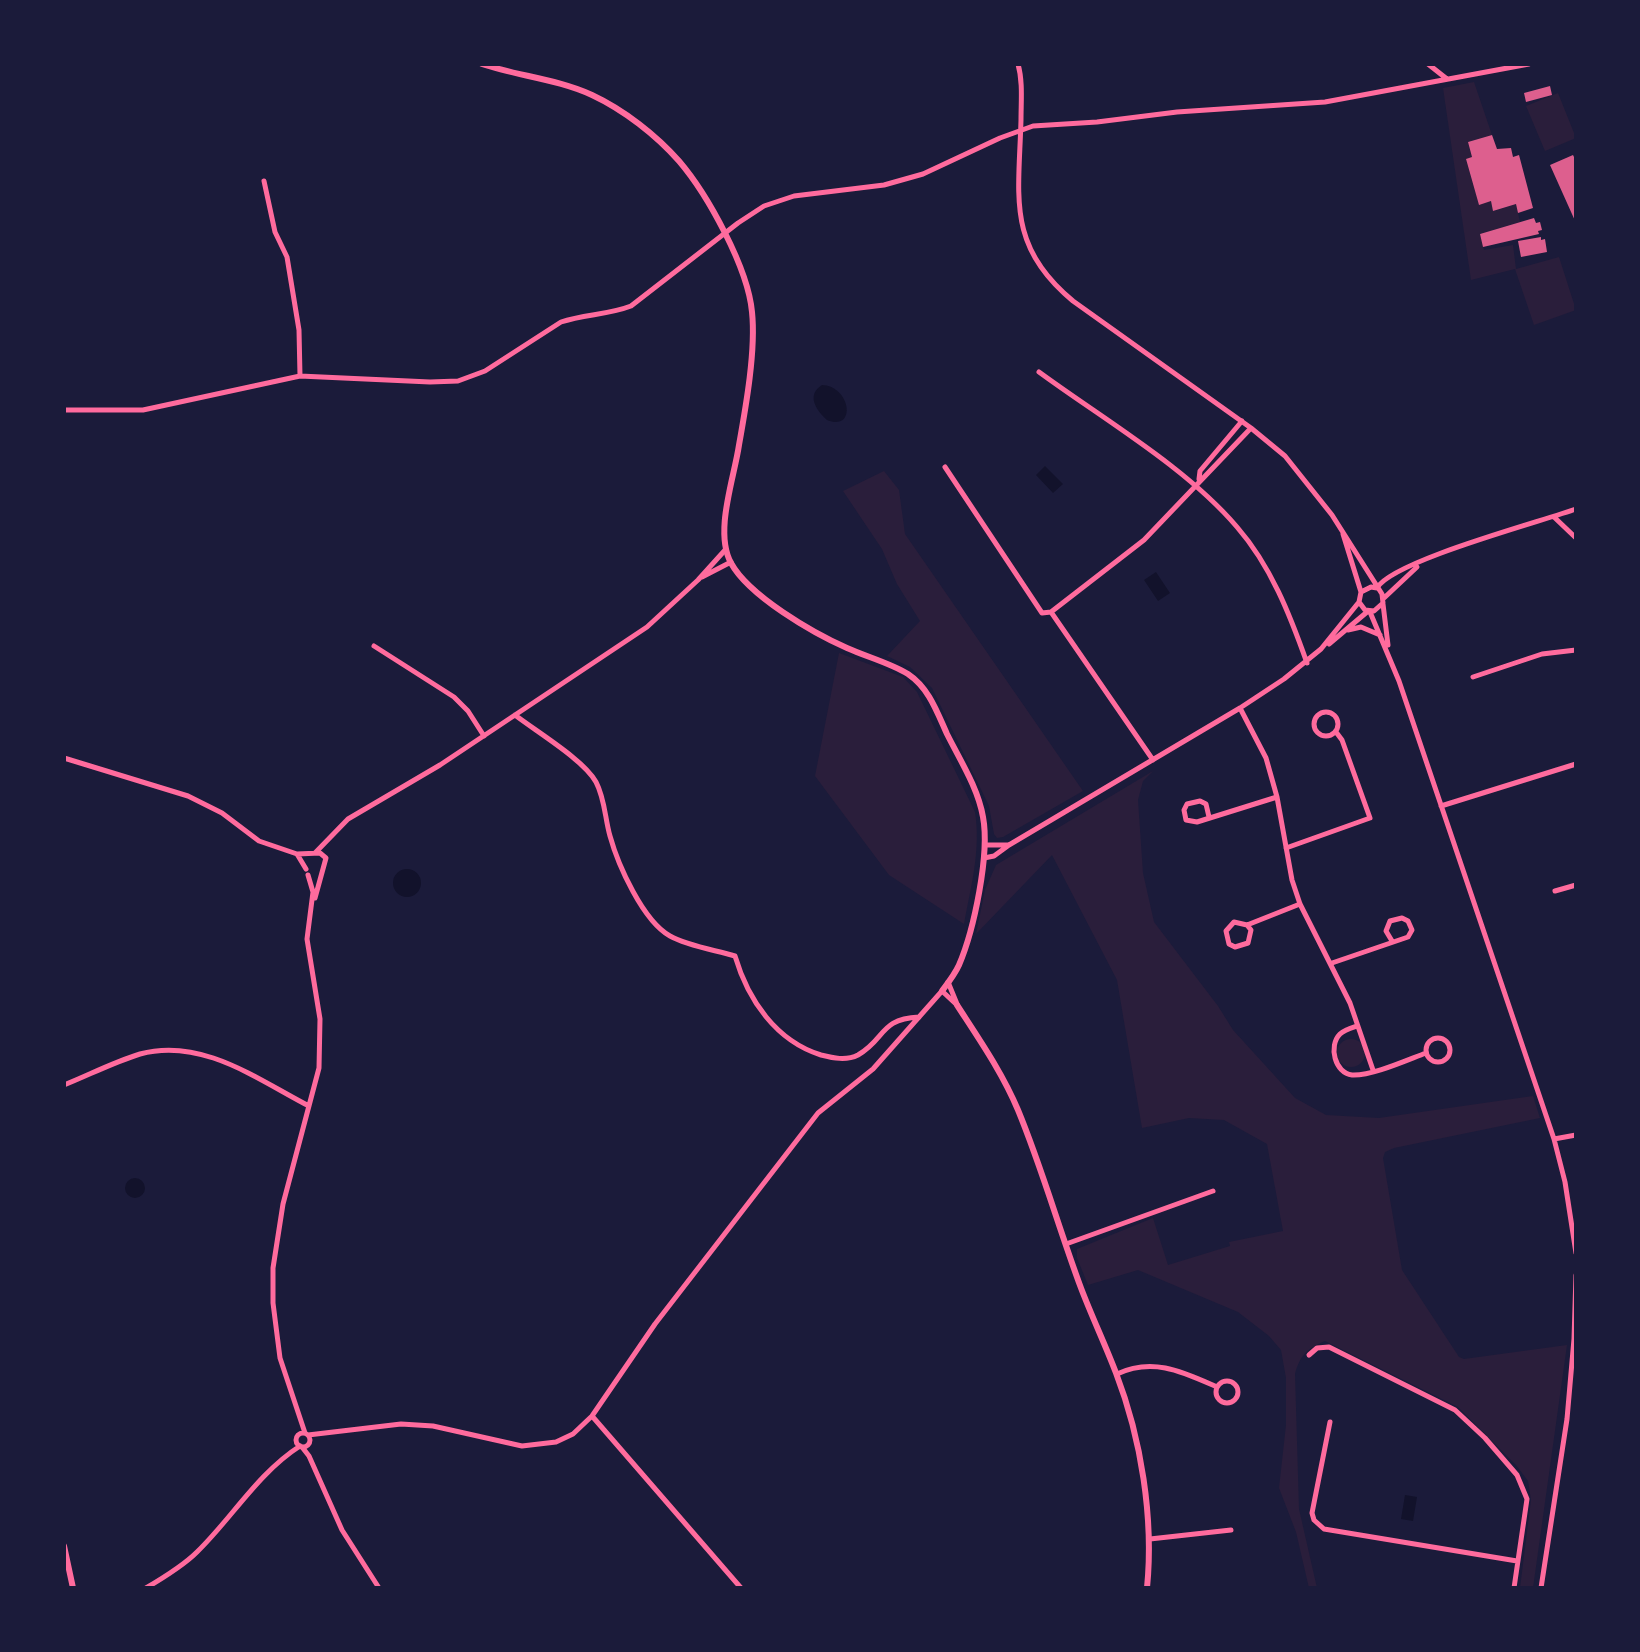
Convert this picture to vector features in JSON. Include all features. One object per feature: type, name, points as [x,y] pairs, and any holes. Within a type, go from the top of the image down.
[{"type":"street","points":[[146,1588],[196,1553],[238,1503],[304,1440],[401,1424],[433,1426],[503,1444],[534,1446],[556,1442],[573,1434],[592,1416],[655,1324],[818,1113],[873,1069],[942,991],[959,965],[965,945],[986,845],[983,818],[977,798],[922,685],[906,672],[845,647],[791,618],[748,584],[731,562],[726,549],[724,529],[744,417],[752,313],[746,283],[724,234],[679,162],[662,144],[616,108],[562,83],[482,64]]},
{"type":"street","points":[[1018,64],[1021,86],[1019,213],[1028,246],[1046,276],[1073,301],[1242,421],[1285,456],[1311,486],[1377,588],[1383,601],[1388,650]]},
{"type":"street","points":[[1428,64],[1448,79]]},
{"type":"street","points":[[64,410],[143,410],[300,376],[447,383],[470,378],[561,322],[574,317],[608,314],[631,306],[751,213],[778,199],[884,185],[939,168],[1000,138],[1042,124],[1325,102],[1529,64]]},
{"type":"street","points":[[264,181],[275,232],[287,257],[299,330],[300,376]]},
{"type":"street","points":[[1039,372],[1196,483],[1237,527],[1267,569],[1293,621],[1307,663]]},
{"type":"street","points":[[1196,483],[1200,471],[1242,421]]},
{"type":"street","points":[[945,467],[1042,613],[1051,612],[1144,540],[1251,428]]},
{"type":"street","points":[[1377,588],[1381,581],[1424,561],[1576,509]]},
{"type":"street","points":[[1554,517],[1576,538]]},
{"type":"street","points":[[984,858],[999,853],[1240,708],[1307,663],[1359,602],[1361,592],[1343,534]]},
{"type":"street","points":[[307,872],[314,853],[348,819],[484,736],[647,627],[726,549]]},
{"type":"street","points":[[1321,649],[1369,611],[1378,610],[1383,601],[1424,561]]},
{"type":"street","points":[[698,580],[731,562]]},
{"type":"street","points":[[1361,592],[1371,587],[1377,588]]},
{"type":"street","points":[[1359,602],[1369,611],[1388,650],[1554,1139],[1565,1182],[1576,1253]]},
{"type":"street","points":[[1051,612],[1153,760]]},
{"type":"street","points":[[1347,630],[1361,627],[1380,635]]},
{"type":"street","points":[[374,646],[454,697],[468,711],[484,736]]},
{"type":"street","points":[[1473,677],[1542,654],[1576,650]]},
{"type":"street","points":[[1240,708],[1266,758],[1300,904],[1332,963],[1373,1070]]},
{"type":"street","points":[[1286,848],[1370,818],[1342,740],[1336,732],[1338,721],[1330,713],[1319,714],[1314,725],[1319,735],[1325,737],[1336,732]]},
{"type":"street","points":[[515,715],[574,757],[596,782],[606,811],[609,835],[651,920],[670,936],[735,956],[741,977],[759,1008],[781,1033],[806,1050],[844,1059],[858,1055],[900,1018],[919,1017]]},
{"type":"street","points":[[64,758],[188,796],[222,813],[259,841],[297,854],[323,854],[326,858]]},
{"type":"street","points":[[1441,806],[1576,764]]},
{"type":"street","points":[[1209,817],[1209,810],[1200,801],[1187,804],[1184,810],[1184,817],[1191,822],[1209,817],[1277,797]]},
{"type":"street","points":[[312,906],[331,837]]},
{"type":"street","points":[[986,845],[1009,845]]},
{"type":"street","points":[[297,854],[313,887],[307,939],[321,1038],[319,1068],[283,1204],[273,1268],[273,1303],[280,1358],[309,1456],[342,1530],[379,1588]]},
{"type":"street","points":[[307,872],[313,877],[322,874]]},
{"type":"street","points":[[1555,891],[1576,885]]},
{"type":"street","points":[[1247,925],[1251,930],[1248,943],[1242,947],[1229,944],[1226,938],[1229,925],[1234,922],[1247,925],[1300,904]]},
{"type":"street","points":[[1332,963],[1402,940],[1411,934],[1408,921],[1402,918],[1390,921],[1386,931],[1392,941]]},
{"type":"street","points":[[948,982],[957,1005],[995,1063],[1017,1108],[1117,1374],[1131,1418],[1150,1522],[1147,1588]]},
{"type":"street","points":[[942,991],[957,1005]]},
{"type":"street","points":[[1357,1026],[1346,1030],[1335,1040],[1334,1049],[1341,1070],[1353,1075],[1426,1053]]},
{"type":"street","points":[[1436,1037],[1446,1040],[1451,1049],[1447,1059],[1437,1063],[1426,1053],[1428,1043],[1436,1037]]},
{"type":"street","points":[[64,1085],[142,1054],[179,1050],[217,1058],[309,1106]]},
{"type":"street","points":[[1554,1139],[1576,1135]]},
{"type":"street","points":[[1066,1244],[1213,1191]]},
{"type":"street","points":[[1541,1588],[1567,1419],[1576,1275]]},
{"type":"street","points":[[1309,1355],[1317,1348],[1329,1347],[1455,1410],[1485,1438],[1517,1475],[1527,1499],[1514,1588]]},
{"type":"street","points":[[1117,1374],[1132,1367],[1164,1367],[1179,1370],[1217,1387]]},
{"type":"street","points":[[1226,1380],[1234,1383],[1238,1391],[1236,1399],[1228,1403],[1220,1401],[1217,1387],[1226,1380]]},
{"type":"street","points":[[592,1416],[741,1588]]},
{"type":"street","points":[[1330,1422],[1312,1513],[1314,1520],[1324,1529],[1517,1561]]},
{"type":"street","points":[[1150,1539],[1231,1530]]},
{"type":"street","points":[[64,1546],[73,1588]]},
{"type":"shaded area","points":[[1474,82],[1492,135],[1468,142],[1472,157],[1466,160],[1479,204],[1491,201],[1494,211],[1516,204],[1520,222],[1480,234],[1484,250],[1513,245],[1516,269],[1559,257],[1576,310],[1534,325],[1515,269],[1471,280],[1443,88]]},
{"type":"shaded area","points":[[1558,93],[1576,138],[1545,151],[1526,106]]},
{"type":"shaded area","points":[[822,385],[832,387],[844,400],[847,407],[843,420],[827,420],[816,407],[814,393]]},
{"type":"shaded area","points":[[1045,466],[1063,484],[1053,493],[1036,475]]},
{"type":"shaded area","points":[[884,471],[899,490],[905,534],[1083,791],[1003,837],[997,838],[994,834],[989,806],[932,688],[910,667],[887,656],[920,621],[897,584],[882,549],[843,491]]},
{"type":"shaded area","points":[[1156,572],[1170,593],[1158,601],[1144,580]]},
{"type":"shaded area","points":[[839,653],[903,677],[917,692],[975,812],[976,854],[964,924],[889,875],[815,776]]},
{"type":"shaded area","points":[[1153,771],[1143,781],[1138,800],[1143,873],[1154,922],[1233,1030],[1295,1098],[1326,1115],[1379,1118],[1533,1096],[1540,1118],[1394,1148],[1385,1152],[1383,1158],[1402,1270],[1459,1357],[1464,1359],[1567,1345],[1533,1588],[1520,1588],[1531,1500],[1528,1481],[1516,1465],[1458,1407],[1325,1341],[1306,1353],[1295,1374],[1299,1509],[1317,1588],[1309,1588],[1296,1532],[1279,1488],[1286,1425],[1286,1378],[1281,1350],[1269,1336],[1238,1312],[1138,1270],[1088,1285],[1077,1258],[1077,1249],[1153,1218],[1168,1265],[1230,1246],[1229,1242],[1283,1231],[1267,1144],[1224,1120],[1189,1118],[1142,1128],[1117,980],[1052,855],[976,934],[985,890],[996,865]]},
{"type":"shaded area","points":[[407,869],[417,873],[421,883],[417,893],[407,897],[397,893],[393,883],[397,873]]},
{"type":"shaded area","points":[[1351,1039],[1361,1043],[1365,1053],[1361,1063],[1351,1067],[1341,1063],[1337,1053],[1341,1043]]},
{"type":"shaded area","points":[[135,1178],[142,1181],[145,1188],[142,1195],[135,1198],[128,1195],[125,1188],[128,1181]]},
{"type":"shaded area","points":[[1405,1495],[1417,1497],[1413,1521],[1401,1519]]},
{"type":"building","points":[[1550,86],[1552,95],[1526,102],[1524,93]]},
{"type":"building","points":[[1492,135],[1497,149],[1511,148],[1513,157],[1519,155],[1533,208],[1518,213],[1516,204],[1493,211],[1491,201],[1479,205],[1466,159],[1472,157],[1468,142]]},
{"type":"building","points":[[1573,155],[1576,161],[1576,223],[1550,165]]},
{"type":"building","points":[[1534,218],[1536,223],[1540,222],[1542,230],[1538,231],[1539,234],[1483,247],[1480,234]]},
{"type":"building","points":[[1541,237],[1541,240],[1545,239],[1547,252],[1521,257],[1518,241]]}]
